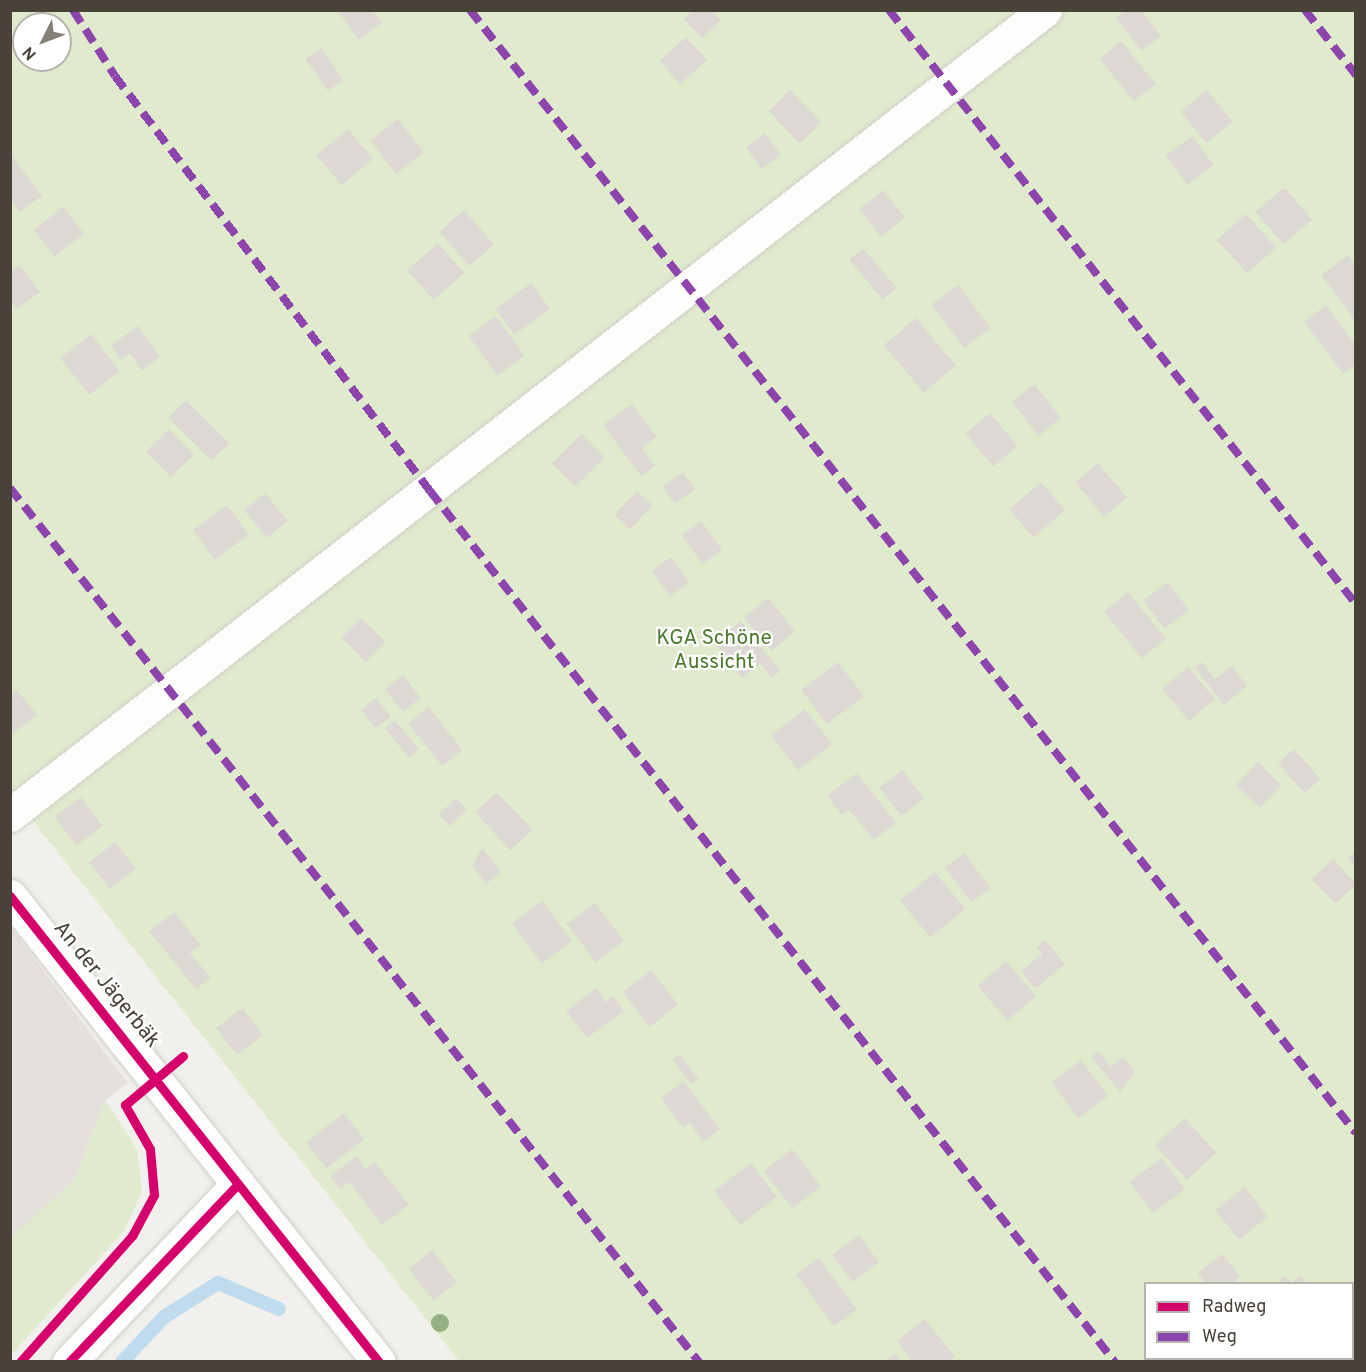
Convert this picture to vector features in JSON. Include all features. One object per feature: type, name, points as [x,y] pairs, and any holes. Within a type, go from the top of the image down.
[{"type":"street","points":[[10,815],[1045,10]]},
{"type":"street","name":"An der Jägerbäk","points":[[10,896],[379,1362]]},
{"type":"street","points":[[69,1362],[238,1184]]},
{"type":"shaded area","points":[[11,928],[128,1083],[101,1104],[11,986]]},
{"type":"shaded area","points":[[10,986],[105,1100],[75,1180],[11,1238]]},
{"type":"green space","name":"KGA Schöne Aussicht","points":[[10,11],[1355,11],[1355,1361],[459,1361],[11,793]]},
{"type":"green space","points":[[105,1100],[137,1149],[142,1192],[124,1231],[11,1355],[10,1238],[75,1180]]},
{"type":"building","points":[[337,10],[372,10],[382,23],[359,40]]},
{"type":"building","points":[[693,10],[711,10],[721,21],[702,38],[684,19]]},
{"type":"building","points":[[1126,10],[1141,10],[1161,36],[1141,51],[1116,18]]},
{"type":"building","points":[[686,37],[707,60],[680,84],[659,61]]},
{"type":"building","points":[[1121,41],[1156,84],[1134,101],[1099,59]]},
{"type":"building","points":[[321,48],[343,80],[328,91],[305,59]]},
{"type":"building","points":[[790,90],[821,122],[800,143],[768,111]]},
{"type":"building","points":[[1207,90],[1233,122],[1206,143],[1181,111]]},
{"type":"building","points":[[398,119],[424,152],[396,174],[370,141]]},
{"type":"building","points":[[348,129],[373,159],[342,185],[317,155]]},
{"type":"building","points":[[765,133],[781,155],[761,169],[746,147]]},
{"type":"building","points":[[1192,136],[1214,165],[1187,185],[1166,156]]},
{"type":"building","points":[[10,153],[42,196],[20,212],[10,199]]},
{"type":"building","points":[[1284,187],[1312,219],[1284,244],[1255,212]]},
{"type":"building","points":[[883,190],[905,217],[881,237],[859,210]]},
{"type":"building","points":[[63,207],[84,234],[55,257],[34,230]]},
{"type":"building","points":[[464,210],[494,245],[469,266],[439,232]]},
{"type":"building","points":[[1246,214],[1276,247],[1247,274],[1217,240]]},
{"type":"building","points":[[438,243],[464,273],[433,300],[407,270]]},
{"type":"building","points":[[863,248],[896,288],[883,299],[849,260]]},
{"type":"building","points":[[1348,255],[1356,266],[1356,322],[1321,275]]},
{"type":"building","points":[[20,265],[40,292],[17,309],[10,301],[10,272]]},
{"type":"building","points":[[531,283],[550,309],[514,335],[495,309]]},
{"type":"building","points":[[958,285],[990,328],[964,348],[932,305]]},
{"type":"building","points":[[1326,305],[1356,345],[1356,364],[1343,374],[1304,322]]},
{"type":"building","points":[[496,316],[525,356],[497,376],[468,336]]},
{"type":"building","points":[[916,318],[956,365],[924,392],[884,345]]},
{"type":"building","points":[[138,326],[160,357],[142,371],[130,353],[121,360],[111,345]]},
{"type":"building","points":[[91,334],[120,371],[89,395],[60,358]]},
{"type":"building","points":[[1034,384],[1061,417],[1039,436],[1011,402]]},
{"type":"building","points":[[186,400],[229,443],[211,461],[168,418]]},
{"type":"building","points":[[632,404],[657,437],[642,448],[655,466],[641,476],[603,425]]},
{"type":"building","points":[[990,413],[1018,446],[993,467],[965,434]]},
{"type":"building","points":[[169,429],[194,455],[171,477],[146,451]]},
{"type":"building","points":[[581,434],[604,457],[575,486],[552,463]]},
{"type":"building","points":[[1098,463],[1127,497],[1104,517],[1075,482]]},
{"type":"building","points":[[683,472],[695,489],[675,504],[663,486]]},
{"type":"building","points":[[1041,482],[1065,510],[1034,537],[1009,510]]},
{"type":"building","points":[[637,491],[652,505],[630,529],[614,515]]},
{"type":"building","points":[[265,493],[288,521],[267,538],[244,510]]},
{"type":"building","points":[[227,505],[249,535],[215,560],[193,530]]},
{"type":"building","points":[[701,521],[722,550],[703,564],[682,535]]},
{"type":"building","points":[[671,557],[689,582],[670,596],[652,571]]},
{"type":"building","points":[[1168,582],[1189,610],[1164,629],[1143,601]]},
{"type":"building","points":[[1128,592],[1166,639],[1142,658],[1104,612]]},
{"type":"building","points":[[768,598],[795,631],[771,651],[744,618]]},
{"type":"building","points":[[361,618],[385,642],[365,662],[341,638]]},
{"type":"building","points":[[741,621],[780,671],[772,678],[760,663],[742,678],[714,643]]},
{"type":"building","points":[[838,662],[864,696],[827,724],[801,690]]},
{"type":"building","points":[[1202,662],[1215,679],[1232,666],[1247,686],[1224,705],[1195,668]]},
{"type":"building","points":[[1188,667],[1215,699],[1189,721],[1162,689]]},
{"type":"building","points":[[403,675],[421,698],[403,712],[385,689]]},
{"type":"building","points":[[17,690],[37,715],[10,736],[10,695]]},
{"type":"building","points":[[376,698],[391,717],[376,729],[361,710]]},
{"type":"building","points":[[428,707],[463,750],[442,766],[408,723]]},
{"type":"building","points":[[805,709],[832,744],[798,770],[771,735]]},
{"type":"building","points":[[395,720],[419,750],[409,758],[385,728]]},
{"type":"building","points":[[1294,749],[1320,779],[1304,793],[1278,763]]},
{"type":"building","points":[[1258,762],[1282,785],[1260,808],[1236,785]]},
{"type":"building","points":[[902,770],[924,798],[901,816],[879,788]]},
{"type":"building","points":[[857,773],[896,823],[874,840],[849,810],[842,815],[827,796]]},
{"type":"building","points":[[497,792],[532,830],[511,850],[475,812]]},
{"type":"building","points":[[81,797],[103,826],[76,846],[55,817]]},
{"type":"building","points":[[456,798],[467,810],[449,826],[438,814]]},
{"type":"building","points":[[115,842],[136,869],[110,889],[89,862]]},
{"type":"building","points":[[482,848],[501,872],[486,884],[472,866]]},
{"type":"building","points":[[1356,851],[1356,866],[1348,858]]},
{"type":"building","points":[[964,853],[990,888],[971,903],[945,867]]},
{"type":"building","points":[[1333,859],[1356,884],[1335,904],[1312,879]]},
{"type":"building","points":[[935,872],[965,909],[930,938],[900,900]]},
{"type":"building","points":[[542,901],[572,941],[542,964],[512,924]]},
{"type":"building","points":[[595,903],[624,941],[596,962],[567,924]]},
{"type":"building","points":[[174,912],[201,945],[190,953],[211,978],[196,989],[149,931]]},
{"type":"building","points":[[1045,940],[1065,964],[1035,989],[1021,971],[1042,954],[1037,947]]},
{"type":"building","points":[[1006,961],[1036,996],[1007,1021],[977,986]]},
{"type":"building","points":[[651,970],[678,1005],[650,1027],[623,992]]},
{"type":"building","points":[[596,988],[606,1002],[613,996],[624,1011],[587,1038],[566,1011]]},
{"type":"building","points":[[242,1008],[263,1035],[237,1055],[216,1028]]},
{"type":"building","points":[[1098,1051],[1111,1067],[1123,1057],[1135,1071],[1120,1092],[1091,1057]]},
{"type":"building","points":[[680,1054],[698,1079],[691,1084],[673,1059]]},
{"type":"building","points":[[1081,1060],[1108,1096],[1079,1118],[1051,1082]]},
{"type":"building","points":[[684,1081],[720,1129],[703,1142],[690,1123],[683,1128],[661,1098]]},
{"type":"building","points":[[344,1113],[364,1139],[326,1169],[306,1143]]},
{"type":"building","points":[[1185,1118],[1216,1153],[1187,1180],[1155,1145]]},
{"type":"building","points":[[792,1149],[821,1186],[793,1208],[764,1171]]},
{"type":"building","points":[[356,1156],[366,1169],[375,1162],[409,1205],[382,1225],[349,1182],[340,1189],[330,1176]]},
{"type":"building","points":[[1162,1158],[1185,1190],[1153,1213],[1130,1182]]},
{"type":"building","points":[[751,1163],[777,1197],[740,1225],[714,1191]]},
{"type":"building","points":[[1244,1187],[1268,1217],[1239,1240],[1215,1210]]},
{"type":"building","points":[[859,1235],[879,1263],[852,1282],[832,1254]]},
{"type":"building","points":[[432,1250],[457,1282],[434,1301],[408,1268]]},
{"type":"building","points":[[1222,1254],[1240,1276],[1233,1282],[1204,1282],[1198,1273]]},
{"type":"building","points":[[819,1258],[857,1310],[834,1326],[796,1274]]},
{"type":"building","points":[[1301,1275],[1306,1282],[1292,1282]]},
{"type":"building","points":[[1285,1276],[1290,1282],[1278,1282]]},
{"type":"building","points":[[925,1319],[955,1357],[950,1362],[913,1362],[897,1341]]},
{"type":"building","points":[[895,1353],[901,1362],[884,1362]]},
{"type":"building","points":[[1288,1360],[1311,1360],[1309,1362]]},
{"type":"waterway","points":[[122,1362],[164,1317],[218,1283],[279,1309]]},
{"type":"marked path","points":[[73,10],[115,76],[430,491],[1115,1362]]},
{"type":"marked path","points":[[470,10],[1356,1133]]},
{"type":"marked path","points":[[889,10],[1356,604]]},
{"type":"marked path","points":[[1305,10],[1356,75]]},
{"type":"marked path","points":[[10,488],[699,1362]]},
{"type":"cycle path","points":[[10,896],[379,1362]]},
{"type":"cycle path","points":[[20,1362],[132,1236],[154,1195],[150,1149],[125,1105],[183,1056]]},
{"type":"cycle path","points":[[69,1362],[238,1184]]}]
